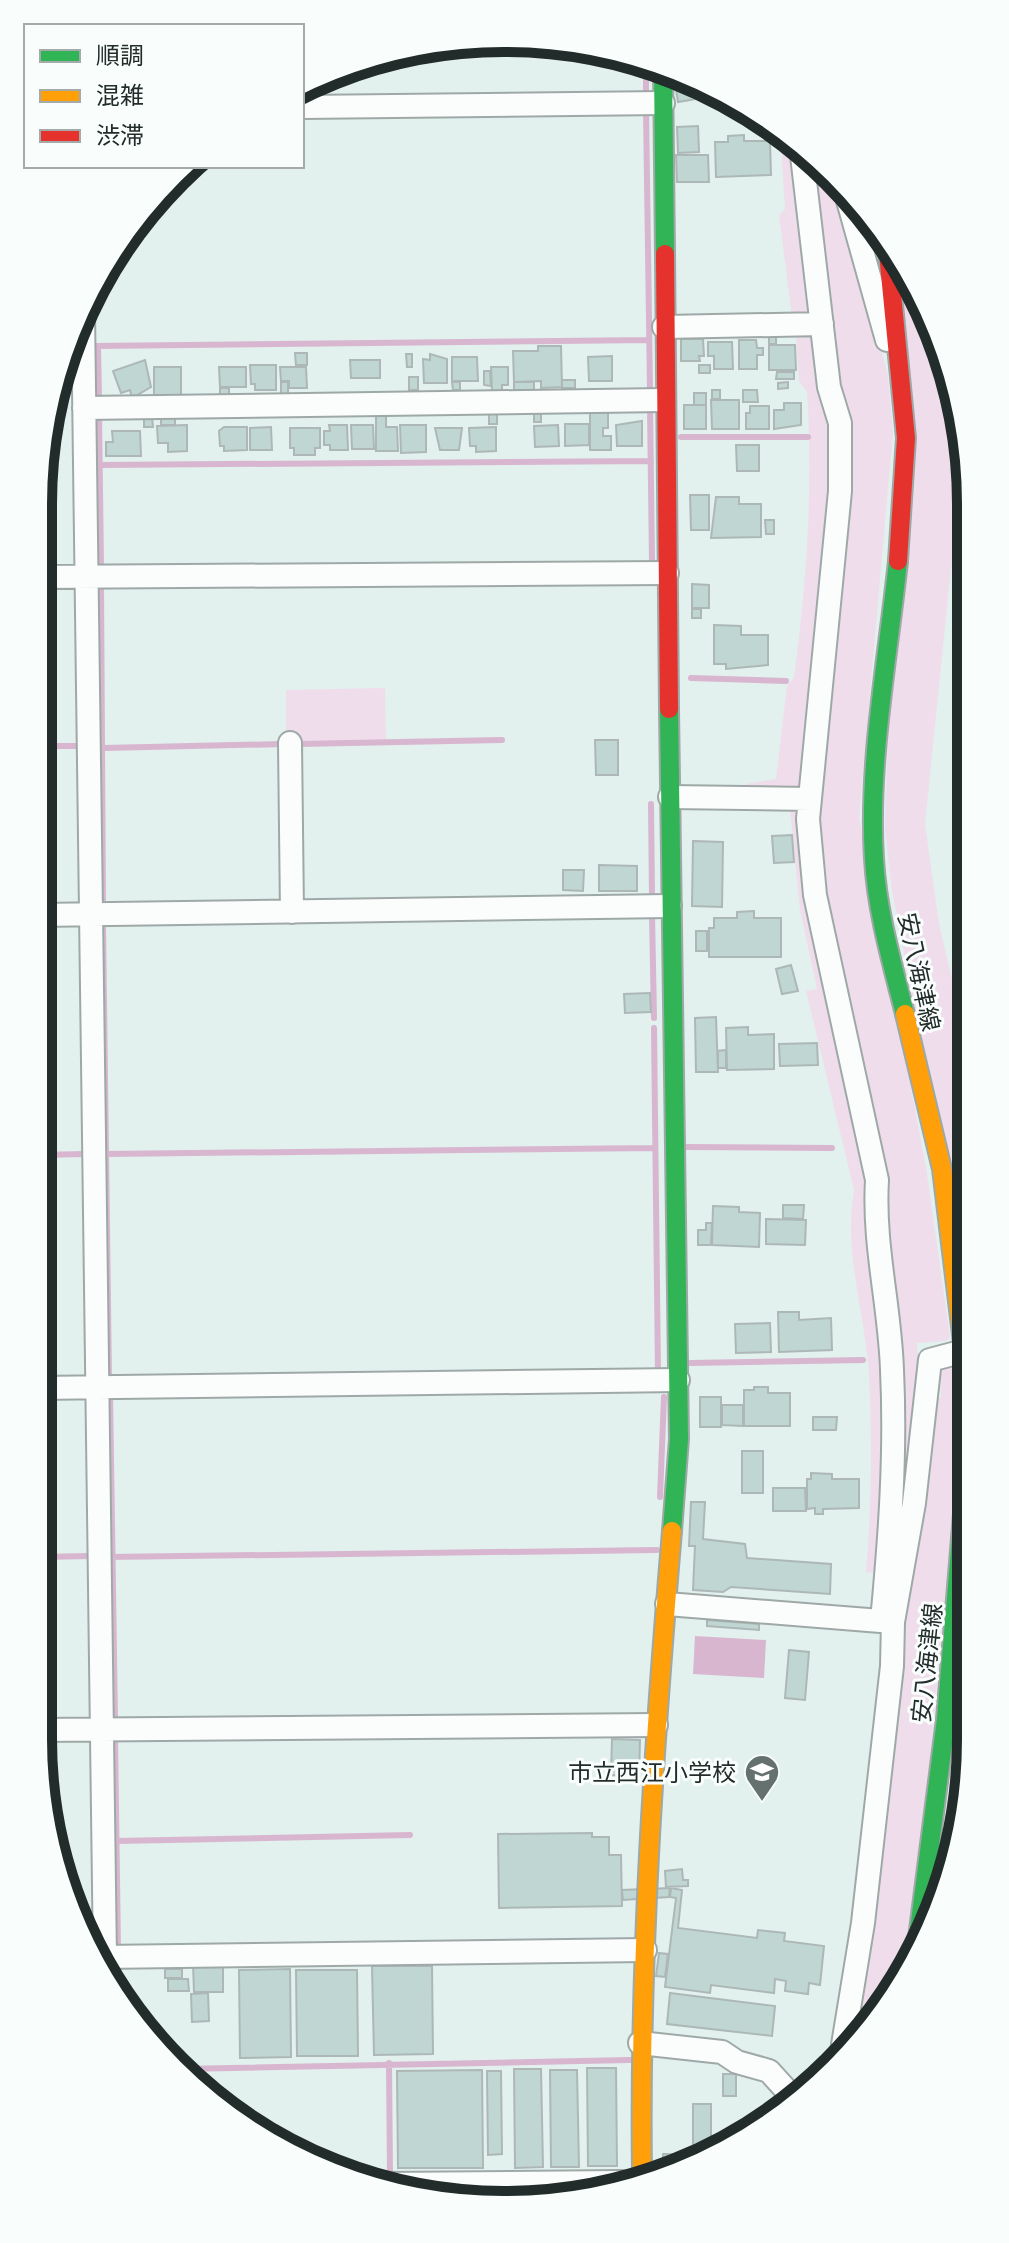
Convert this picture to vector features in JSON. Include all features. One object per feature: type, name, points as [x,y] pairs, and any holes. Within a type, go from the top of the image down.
[{"type":"street","points":[[642,2170],[640,2043],[656,1725],[679,1439],[664,400],[663,81]]},
{"type":"street","points":[[304,107],[663,103]]},
{"type":"street","points":[[803,164],[829,387],[840,423],[840,491],[808,819],[815,895],[877,1180],[874,1223],[893,1382],[893,1498],[888,1621],[892,1666],[863,1923],[844,2038]]},
{"type":"street","points":[[852,215],[886,339],[901,360]]},
{"type":"street","name":"安八海津線","points":[[890,268],[906,438],[903,517],[874,793],[874,858],[880,911],[942,1169],[957,1293]]},
{"type":"street","points":[[664,327],[822,324]]},
{"type":"street","points":[[83,339],[104,1948]]},
{"type":"street","points":[[84,408],[664,400]]},
{"type":"street","points":[[52,577],[667,573]]},
{"type":"street","points":[[290,743],[292,912]]},
{"type":"street","points":[[670,797],[810,799]]},
{"type":"street","points":[[52,915],[670,906]]},
{"type":"street","points":[[888,1621],[914,1503],[930,1360],[957,1353]]},
{"type":"street","points":[[52,1388],[678,1380]]},
{"type":"street","name":"安八海津線","points":[[921,1917],[957,1603]]},
{"type":"street","points":[[667,1604],[888,1621]]},
{"type":"street","points":[[52,1730],[656,1725]]},
{"type":"street","points":[[110,1959],[645,1950]]},
{"type":"street","points":[[640,2043],[722,2052],[737,2062],[769,2071],[787,2091]]},
{"type":"street","points":[[426,2184],[592,2182]]},
{"type":"shaded area","points":[[781,147],[796,158],[811,316],[792,317],[779,215],[785,209]]},
{"type":"shaded area","points":[[809,170],[840,201],[888,375],[893,432],[859,817],[926,1167],[950,1337],[946,1341],[917,1343],[920,1401],[899,1546],[897,1367],[814,828],[844,493]]},
{"type":"shaded area","points":[[901,288],[923,331],[942,387],[956,475],[955,529],[925,824],[939,924],[957,1000],[957,1228],[892,891],[885,828]]},
{"type":"shaded area","points":[[813,330],[833,433],[831,493],[803,781],[795,792],[740,792],[746,784],[776,779],[787,686],[794,677],[809,499],[807,392],[799,381],[796,332]]},
{"type":"shaded area","points":[[385,688],[386,741],[286,742],[286,690]]},
{"type":"shaded area","points":[[798,803],[864,1147],[887,1366],[878,1600],[869,1611],[875,1573],[866,1572],[870,1399],[867,1351],[851,1236],[854,1190],[806,991],[817,989],[800,910],[790,809]]},
{"type":"shaded area","points":[[953,1363],[955,1482],[923,1838],[907,1944],[881,1990],[851,2030],[930,1399],[941,1398],[940,1364]]},
{"type":"shaded area","points":[[695,1636],[766,1640],[764,1678],[693,1674]]},
{"type":"shaded area","points":[[957,1723],[953,1798],[943,1850]]},
{"type":"building","points":[[675,85],[703,98],[678,102]]},
{"type":"building","points":[[698,126],[699,152],[678,153],[677,127]]},
{"type":"building","points":[[744,135],[744,141],[770,141],[771,175],[716,177],[715,142],[728,142],[728,136]]},
{"type":"building","points":[[676,155],[708,155],[709,182],[677,182]]},
{"type":"building","points":[[769,333],[776,333],[776,344],[769,344]]},
{"type":"building","points":[[681,339],[703,339],[704,356],[699,356],[700,361],[681,361]]},
{"type":"building","points":[[739,340],[756,340],[757,348],[763,348],[763,355],[757,355],[757,369],[739,369]]},
{"type":"building","points":[[708,342],[732,342],[733,369],[714,369],[714,356],[708,356]]},
{"type":"building","points":[[769,345],[795,345],[796,370],[769,370]]},
{"type":"building","points":[[538,346],[561,346],[562,387],[541,388],[541,381],[514,382],[513,351],[538,351]]},
{"type":"building","points":[[295,353],[307,353],[307,365],[296,365]]},
{"type":"building","points":[[406,354],[412,354],[412,367],[407,367]]},
{"type":"building","points":[[430,354],[447,359],[447,383],[424,383],[423,359],[430,360]]},
{"type":"building","points":[[612,356],[612,381],[589,381],[588,357]]},
{"type":"building","points":[[452,357],[477,357],[478,381],[452,381]]},
{"type":"building","points":[[145,360],[151,387],[132,398],[130,390],[121,393],[113,371]]},
{"type":"building","points":[[350,360],[380,360],[380,378],[351,378]]},
{"type":"building","points":[[250,365],[276,365],[276,390],[255,390],[255,384],[251,384]]},
{"type":"building","points":[[699,365],[710,365],[710,373],[699,373]]},
{"type":"building","points":[[154,367],[181,367],[181,396],[154,396]]},
{"type":"building","points":[[219,367],[246,367],[246,387],[220,387]]},
{"type":"building","points":[[280,367],[306,367],[307,388],[289,388],[289,381],[281,381]]},
{"type":"building","points":[[491,367],[508,367],[508,385],[502,385],[502,391],[492,391]]},
{"type":"building","points":[[484,371],[490,371],[491,386],[484,385]]},
{"type":"building","points":[[777,372],[794,372],[794,379],[776,379]]},
{"type":"building","points":[[409,377],[418,377],[418,390],[409,390]]},
{"type":"building","points":[[562,380],[575,380],[575,388],[562,388]]},
{"type":"building","points":[[281,382],[288,382],[288,394],[281,395]]},
{"type":"building","points":[[452,382],[460,382],[460,390],[453,390]]},
{"type":"building","points":[[514,382],[534,382],[534,390],[514,390]]},
{"type":"building","points":[[788,382],[788,388],[778,389],[778,383]]},
{"type":"building","points":[[220,388],[229,388],[229,396],[220,396]]},
{"type":"building","points":[[712,390],[720,390],[720,399],[712,399]]},
{"type":"building","points":[[743,390],[757,390],[758,402],[743,402]]},
{"type":"building","points":[[694,393],[706,393],[706,405],[694,405]]},
{"type":"building","points":[[711,400],[739,400],[739,429],[712,429]]},
{"type":"building","points":[[784,403],[801,403],[801,425],[774,429],[774,410],[784,410]]},
{"type":"building","points":[[684,405],[706,405],[706,429],[684,429]]},
{"type":"building","points":[[750,406],[769,406],[769,429],[746,429],[746,413],[750,413]]},
{"type":"building","points":[[534,410],[541,410],[541,422],[534,422]]},
{"type":"building","points":[[489,411],[497,411],[497,424],[489,424]]},
{"type":"building","points":[[376,412],[386,412],[386,427],[397,427],[398,451],[376,451]]},
{"type":"building","points":[[590,412],[608,412],[608,428],[603,428],[603,436],[611,436],[611,450],[590,450]]},
{"type":"building","points":[[175,413],[175,425],[161,425],[161,414]]},
{"type":"building","points":[[144,417],[152,417],[153,427],[144,427]]},
{"type":"building","points":[[642,421],[642,446],[617,446],[616,425]]},
{"type":"building","points":[[565,424],[589,424],[589,445],[565,446]]},
{"type":"building","points":[[187,425],[187,451],[168,452],[168,443],[158,443],[157,426]]},
{"type":"building","points":[[329,425],[347,425],[348,450],[330,450],[330,445],[324,445],[324,431],[330,431]]},
{"type":"building","points":[[351,425],[373,425],[374,449],[352,449]]},
{"type":"building","points":[[400,425],[426,425],[426,452],[401,453]]},
{"type":"building","points":[[558,425],[559,446],[535,447],[534,426]]},
{"type":"building","points":[[224,427],[247,427],[247,450],[224,451],[224,446],[220,446],[219,431]]},
{"type":"building","points":[[271,427],[272,450],[250,450],[250,428]]},
{"type":"building","points":[[496,427],[496,451],[476,452],[476,446],[470,446],[469,428]]},
{"type":"building","points":[[290,428],[320,428],[320,448],[315,448],[315,455],[294,455],[294,448],[290,448]]},
{"type":"building","points":[[435,428],[462,428],[459,450],[440,450]]},
{"type":"building","points":[[112,431],[140,431],[141,456],[106,456],[106,442],[113,442]]},
{"type":"building","points":[[736,445],[759,445],[759,471],[737,471]]},
{"type":"building","points":[[690,495],[709,495],[709,530],[691,530]]},
{"type":"building","points":[[716,497],[739,497],[739,504],[761,504],[761,537],[711,538]]},
{"type":"building","points":[[765,520],[774,520],[774,534],[766,534]]},
{"type":"building","points":[[692,584],[709,585],[709,608],[692,608]]},
{"type":"building","points":[[692,609],[701,609],[701,618],[692,618]]},
{"type":"building","points":[[714,625],[741,626],[741,635],[768,635],[768,665],[726,669],[726,664],[714,664]]},
{"type":"building","points":[[595,740],[618,740],[618,775],[596,775]]},
{"type":"building","points":[[792,835],[794,862],[774,863],[772,836]]},
{"type":"building","points":[[693,841],[723,842],[722,907],[692,906]]},
{"type":"building","points":[[599,865],[637,866],[637,891],[599,891]]},
{"type":"building","points":[[563,870],[584,870],[583,891],[563,890]]},
{"type":"building","points":[[754,911],[754,918],[781,918],[781,957],[709,957],[709,928],[714,928],[714,918],[737,918],[737,912]]},
{"type":"building","points":[[696,931],[707,931],[707,951],[696,951]]},
{"type":"building","points":[[791,965],[798,991],[782,994],[776,969]]},
{"type":"building","points":[[650,993],[651,1012],[625,1013],[624,994]]},
{"type":"building","points":[[716,1017],[718,1072],[696,1072],[695,1018]]},
{"type":"building","points":[[748,1027],[748,1035],[774,1034],[774,1069],[727,1070],[726,1028]]},
{"type":"building","points":[[817,1043],[818,1065],[780,1066],[779,1044]]},
{"type":"building","points":[[726,1050],[726,1068],[718,1068],[718,1051]]},
{"type":"building","points":[[783,1205],[804,1205],[803,1219],[783,1218]]},
{"type":"building","points":[[713,1206],[739,1207],[739,1212],[760,1213],[759,1247],[712,1245]]},
{"type":"building","points":[[766,1219],[806,1220],[805,1245],[766,1244]]},
{"type":"building","points":[[706,1223],[712,1223],[711,1245],[698,1245],[698,1230],[706,1230]]},
{"type":"building","points":[[778,1312],[799,1312],[799,1320],[831,1318],[832,1350],[779,1352]]},
{"type":"building","points":[[770,1323],[771,1352],[736,1353],[735,1324]]},
{"type":"building","points":[[754,1387],[768,1387],[768,1393],[790,1393],[790,1426],[744,1426],[744,1390],[754,1390]]},
{"type":"building","points":[[700,1397],[721,1397],[721,1427],[700,1427]]},
{"type":"building","points":[[722,1405],[743,1405],[743,1426],[722,1425]]},
{"type":"building","points":[[813,1417],[837,1417],[836,1430],[813,1430]]},
{"type":"building","points":[[742,1451],[763,1451],[763,1493],[742,1493]]},
{"type":"building","points":[[811,1473],[832,1474],[832,1479],[859,1479],[859,1508],[823,1509],[823,1514],[815,1514],[815,1508],[807,1509],[807,1479],[811,1479]]},
{"type":"building","points":[[773,1488],[805,1488],[806,1511],[773,1511]]},
{"type":"building","points":[[691,1502],[705,1502],[703,1539],[745,1544],[747,1558],[831,1564],[830,1594],[731,1587],[723,1592],[693,1590],[695,1546],[689,1546]]},
{"type":"building","points":[[707,1620],[759,1624],[759,1630],[707,1626]]},
{"type":"building","points":[[789,1650],[809,1652],[805,1700],[785,1698]]},
{"type":"building","points":[[612,1739],[640,1740],[639,1777],[611,1775]]},
{"type":"building","points":[[592,1833],[592,1837],[609,1837],[609,1855],[621,1855],[622,1906],[499,1908],[498,1834]]},
{"type":"building","points":[[682,1869],[683,1880],[688,1880],[688,1886],[666,1887],[665,1871]]},
{"type":"building","points":[[670,1888],[669,1897],[623,1900],[622,1890]]},
{"type":"building","points":[[671,1888],[682,1890],[678,1928],[757,1938],[758,1930],[785,1933],[784,1941],[824,1946],[820,1985],[809,1983],[808,1994],[785,1991],[786,1981],[775,1979],[774,1993],[711,1985],[710,1993],[665,1987],[676,1898],[670,1897]]},
{"type":"building","points":[[659,1953],[668,1954],[665,1977],[656,1976]]},
{"type":"building","points":[[193,1963],[223,1963],[223,1992],[194,1992]]},
{"type":"building","points":[[372,1966],[432,1966],[433,2054],[374,2055]]},
{"type":"building","points":[[165,1969],[182,1969],[182,1978],[165,1978]]},
{"type":"building","points":[[290,1969],[291,2057],[240,2058],[239,1970]]},
{"type":"building","points":[[296,1970],[357,1970],[358,2056],[297,2056]]},
{"type":"building","points":[[168,1979],[188,1979],[189,1991],[168,1991]]},
{"type":"building","points":[[208,1993],[209,2021],[192,2022],[191,1994]]},
{"type":"building","points":[[670,1993],[775,2006],[772,2036],[667,2024]]},
{"type":"building","points":[[587,2068],[616,2068],[617,2166],[588,2166]]},
{"type":"building","points":[[514,2069],[541,2069],[543,2167],[515,2168]]},
{"type":"building","points":[[482,2070],[483,2168],[398,2168],[397,2071]]},
{"type":"building","points":[[550,2070],[577,2070],[579,2167],[551,2167]]},
{"type":"building","points":[[487,2071],[501,2071],[502,2154],[488,2155]]},
{"type":"building","points":[[723,2074],[736,2074],[736,2096],[723,2096]]},
{"type":"building","points":[[693,2104],[711,2104],[711,2141],[693,2147]]},
{"type":"building","points":[[663,2154],[683,2155],[678,2157],[663,2162]]},
{"type":"waterway","points":[[646,75],[646,94]]},
{"type":"waterway","points":[[646,109],[650,390]]},
{"type":"waterway","points":[[93,346],[649,340]]},
{"type":"waterway","points":[[98,346],[99,396]]},
{"type":"waterway","points":[[650,407],[652,561]]},
{"type":"waterway","points":[[99,414],[101,566]]},
{"type":"waterway","points":[[681,437],[808,437]]},
{"type":"waterway","points":[[99,465],[651,461]]},
{"type":"waterway","points":[[101,585],[103,905]]},
{"type":"waterway","points":[[691,678],[786,681]]},
{"type":"waterway","points":[[298,744],[502,740]]},
{"type":"waterway","points":[[104,748],[283,744]]},
{"type":"waterway","points":[[52,746],[80,746]]},
{"type":"waterway","points":[[651,804],[652,897]]},
{"type":"waterway","points":[[652,914],[654,1018]]},
{"type":"waterway","points":[[103,924],[109,1379]]},
{"type":"waterway","points":[[654,1028],[658,1373]]},
{"type":"waterway","points":[[686,1147],[832,1148]]},
{"type":"waterway","points":[[106,1154],[655,1148]]},
{"type":"waterway","points":[[52,1155],[85,1154]]},
{"type":"waterway","points":[[690,1363],[863,1360]]},
{"type":"waterway","points":[[110,1393],[115,1719]]},
{"type":"waterway","points":[[660,1497],[664,1397]]},
{"type":"waterway","points":[[107,1557],[657,1550]]},
{"type":"waterway","points":[[52,1557],[91,1556]]},
{"type":"waterway","points":[[115,1736],[118,1948]]},
{"type":"waterway","points":[[117,1841],[410,1835]]},
{"type":"waterway","points":[[118,1964],[118,1973]]},
{"type":"waterway","points":[[196,2069],[630,2060]]},
{"type":"waterway","points":[[389,2063],[390,2176]]},
{"type":"traffic: fast","points":[[663,81],[665,254]]},
{"type":"traffic: fast","points":[[898,561],[876,747],[873,822],[878,898],[905,1014]]},
{"type":"traffic: fast","points":[[669,709],[679,1439],[672,1531]]},
{"type":"traffic: fast","points":[[921,1917],[946,1719],[957,1586]]},
{"type":"traffic: slow","points":[[905,1014],[942,1169],[957,1293]]},
{"type":"traffic: slow","points":[[642,2170],[643,2014],[649,1853],[672,1531]]},
{"type":"traffic: jam","points":[[665,254],[669,709]]},
{"type":"traffic: jam","points":[[889,267],[906,438],[898,561]]},
{"type":"place","name":"市立西江小学校","points":[[762,1803]]}]
